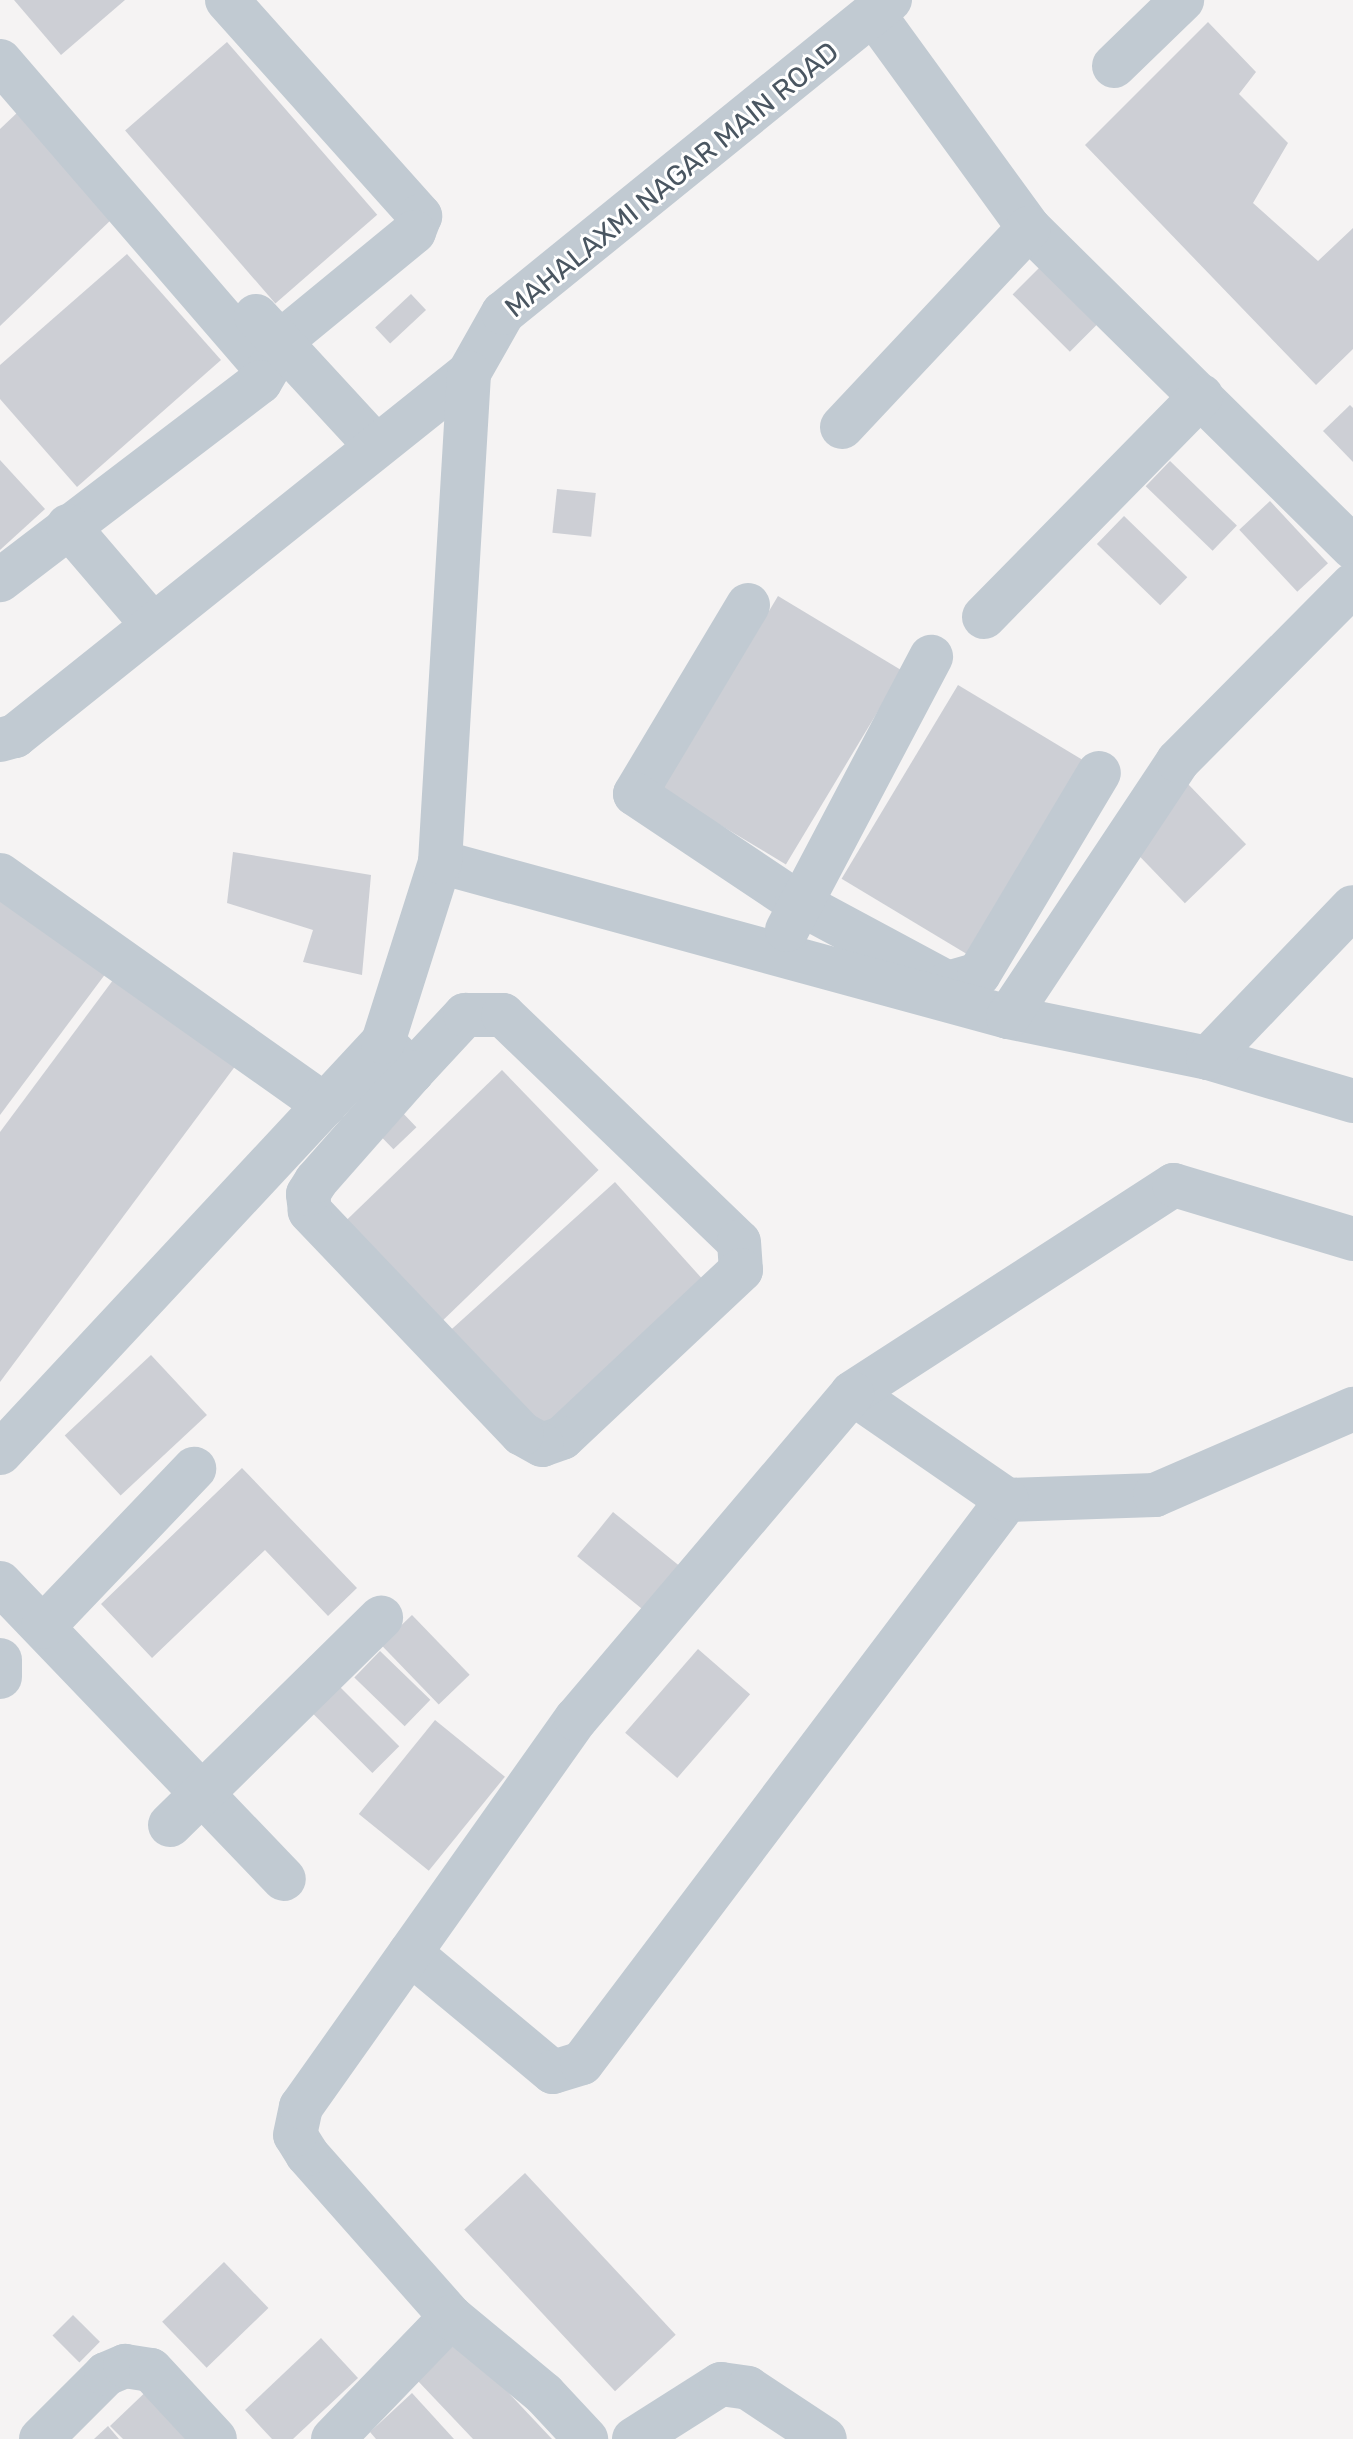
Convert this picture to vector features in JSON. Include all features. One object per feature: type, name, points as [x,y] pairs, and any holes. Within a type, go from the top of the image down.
[{"type":"street","points":[[227,0],[420,216],[414,232],[280,342]]},
{"type":"street","points":[[1114,66],[1182,0]]},
{"type":"street","points":[[882,8],[1029,228],[1353,547]]},
{"type":"street","name":"MAHALAXMI NAGAR MAIN ROAD","points":[[469,373],[503,313],[882,8]]},
{"type":"street","points":[[0,28],[374,444]]},
{"type":"street","points":[[0,61],[267,370],[0,580]]},
{"type":"street","points":[[842,427],[1029,228]]},
{"type":"street","points":[[0,740],[15,736],[374,444],[469,373]]},
{"type":"street","points":[[8,1429],[325,1105],[398,1057],[465,1015],[503,1015],[739,1242],[741,1270],[562,1438],[542,1445],[522,1434],[310,1211],[308,1194],[398,1057],[440,862],[469,373]]},
{"type":"street","points":[[984,617],[1201,396]]},
{"type":"street","points":[[68,526],[152,624]]},
{"type":"street","points":[[1008,1017],[1178,761],[1353,585]]},
{"type":"street","points":[[748,605],[635,794],[797,902],[948,983],[963,982],[979,974],[1099,773]]},
{"type":"street","points":[[782,956],[797,902],[931,657]]},
{"type":"street","points":[[440,862],[1008,1017],[1208,1058],[1353,1101]]},
{"type":"street","points":[[0,875],[325,1105]]},
{"type":"street","points":[[1208,1058],[1353,907]]},
{"type":"street","points":[[586,2439],[451,2317],[295,2135],[301,2107],[576,1719],[852,1393],[1174,1185],[1353,1239]]},
{"type":"street","points":[[852,1393],[1007,1500],[1155,1495],[1353,1409]]},
{"type":"street","points":[[43,1627],[194,1469]]},
{"type":"street","points":[[410,1953],[553,2072],[582,2063],[1007,1500]]},
{"type":"street","points":[[0,1583],[284,1879]]},
{"type":"street","points":[[170,1825],[381,1618]]},
{"type":"street","points":[[0,1660],[0,1677]]},
{"type":"street","points":[[333,2439],[451,2317]]},
{"type":"street","points":[[41,2439],[106,2374],[125,2366],[151,2370],[215,2439]]},
{"type":"street","points":[[634,2439],[721,2384],[748,2388],[825,2439]]},
{"type":"building","points":[[14,0],[125,0],[61,55]]},
{"type":"building","points":[[1208,22],[1256,72],[1239,94],[1288,143],[1253,203],[1318,261],[1353,228],[1353,349],[1316,385],[1085,145]]},
{"type":"building","points":[[227,42],[377,215],[275,303],[125,131]]},
{"type":"building","points":[[19,111],[113,218],[0,326],[0,129]]},
{"type":"building","points":[[127,254],[221,360],[77,487],[0,399],[0,365]]},
{"type":"building","points":[[1043,264],[1100,321],[1070,352],[1013,294]]},
{"type":"building","points":[[411,294],[426,310],[390,344],[375,327]]},
{"type":"building","points":[[1350,405],[1353,408],[1353,462],[1323,431]]},
{"type":"building","points":[[0,460],[45,509],[0,550]]},
{"type":"building","points":[[1170,461],[1237,526],[1213,551],[1146,486]]},
{"type":"building","points":[[557,489],[596,493],[591,537],[552,533]]},
{"type":"building","points":[[1270,501],[1328,563],[1297,592],[1239,530]]},
{"type":"building","points":[[1124,516],[1187,577],[1160,605],[1097,544]]},
{"type":"building","points":[[778,596],[902,671],[786,864],[662,790]]},
{"type":"building","points":[[958,685],[1083,760],[967,954],[842,879]]},
{"type":"building","points":[[1187,783],[1246,844],[1185,903],[1126,842]]},
{"type":"building","points":[[233,852],[371,875],[362,975],[303,962],[313,930],[227,903]]},
{"type":"building","points":[[0,881],[112,965],[0,1115]]},
{"type":"building","points":[[119,972],[239,1061],[0,1382],[0,1132]]},
{"type":"building","points":[[502,1070],[599,1170],[442,1321],[346,1221]]},
{"type":"building","points":[[397,1107],[416,1127],[393,1149],[374,1129]]},
{"type":"building","points":[[615,1182],[709,1287],[545,1435],[451,1330]]},
{"type":"building","points":[[151,1355],[207,1415],[121,1495],[65,1435]]},
{"type":"building","points":[[242,1468],[357,1588],[328,1616],[265,1550],[152,1658],[101,1604]]},
{"type":"building","points":[[613,1512],[684,1570],[649,1614],[577,1556]]},
{"type":"building","points":[[412,1615],[470,1675],[439,1705],[381,1645]]},
{"type":"building","points":[[698,1649],[750,1694],[677,1778],[625,1733]]},
{"type":"building","points":[[380,1651],[430,1700],[405,1726],[354,1678]]},
{"type":"building","points":[[337,1684],[399,1746],[372,1773],[310,1711]]},
{"type":"building","points":[[435,1720],[505,1777],[429,1871],[359,1814]]},
{"type":"building","points":[[525,2173],[676,2335],[615,2391],[464,2230]]},
{"type":"building","points":[[224,2262],[268,2308],[207,2368],[162,2322]]},
{"type":"building","points":[[73,2315],[100,2342],[79,2362],[52,2336]]},
{"type":"building","points":[[321,2338],[358,2378],[293,2439],[272,2439],[245,2410]]},
{"type":"building","points":[[459,2340],[552,2439],[473,2439],[417,2380]]},
{"type":"building","points":[[155,2383],[195,2439],[123,2439],[110,2426]]},
{"type":"building","points":[[412,2393],[454,2439],[376,2439],[370,2432]]},
{"type":"building","points":[[108,2426],[119,2439],[94,2439]]}]
